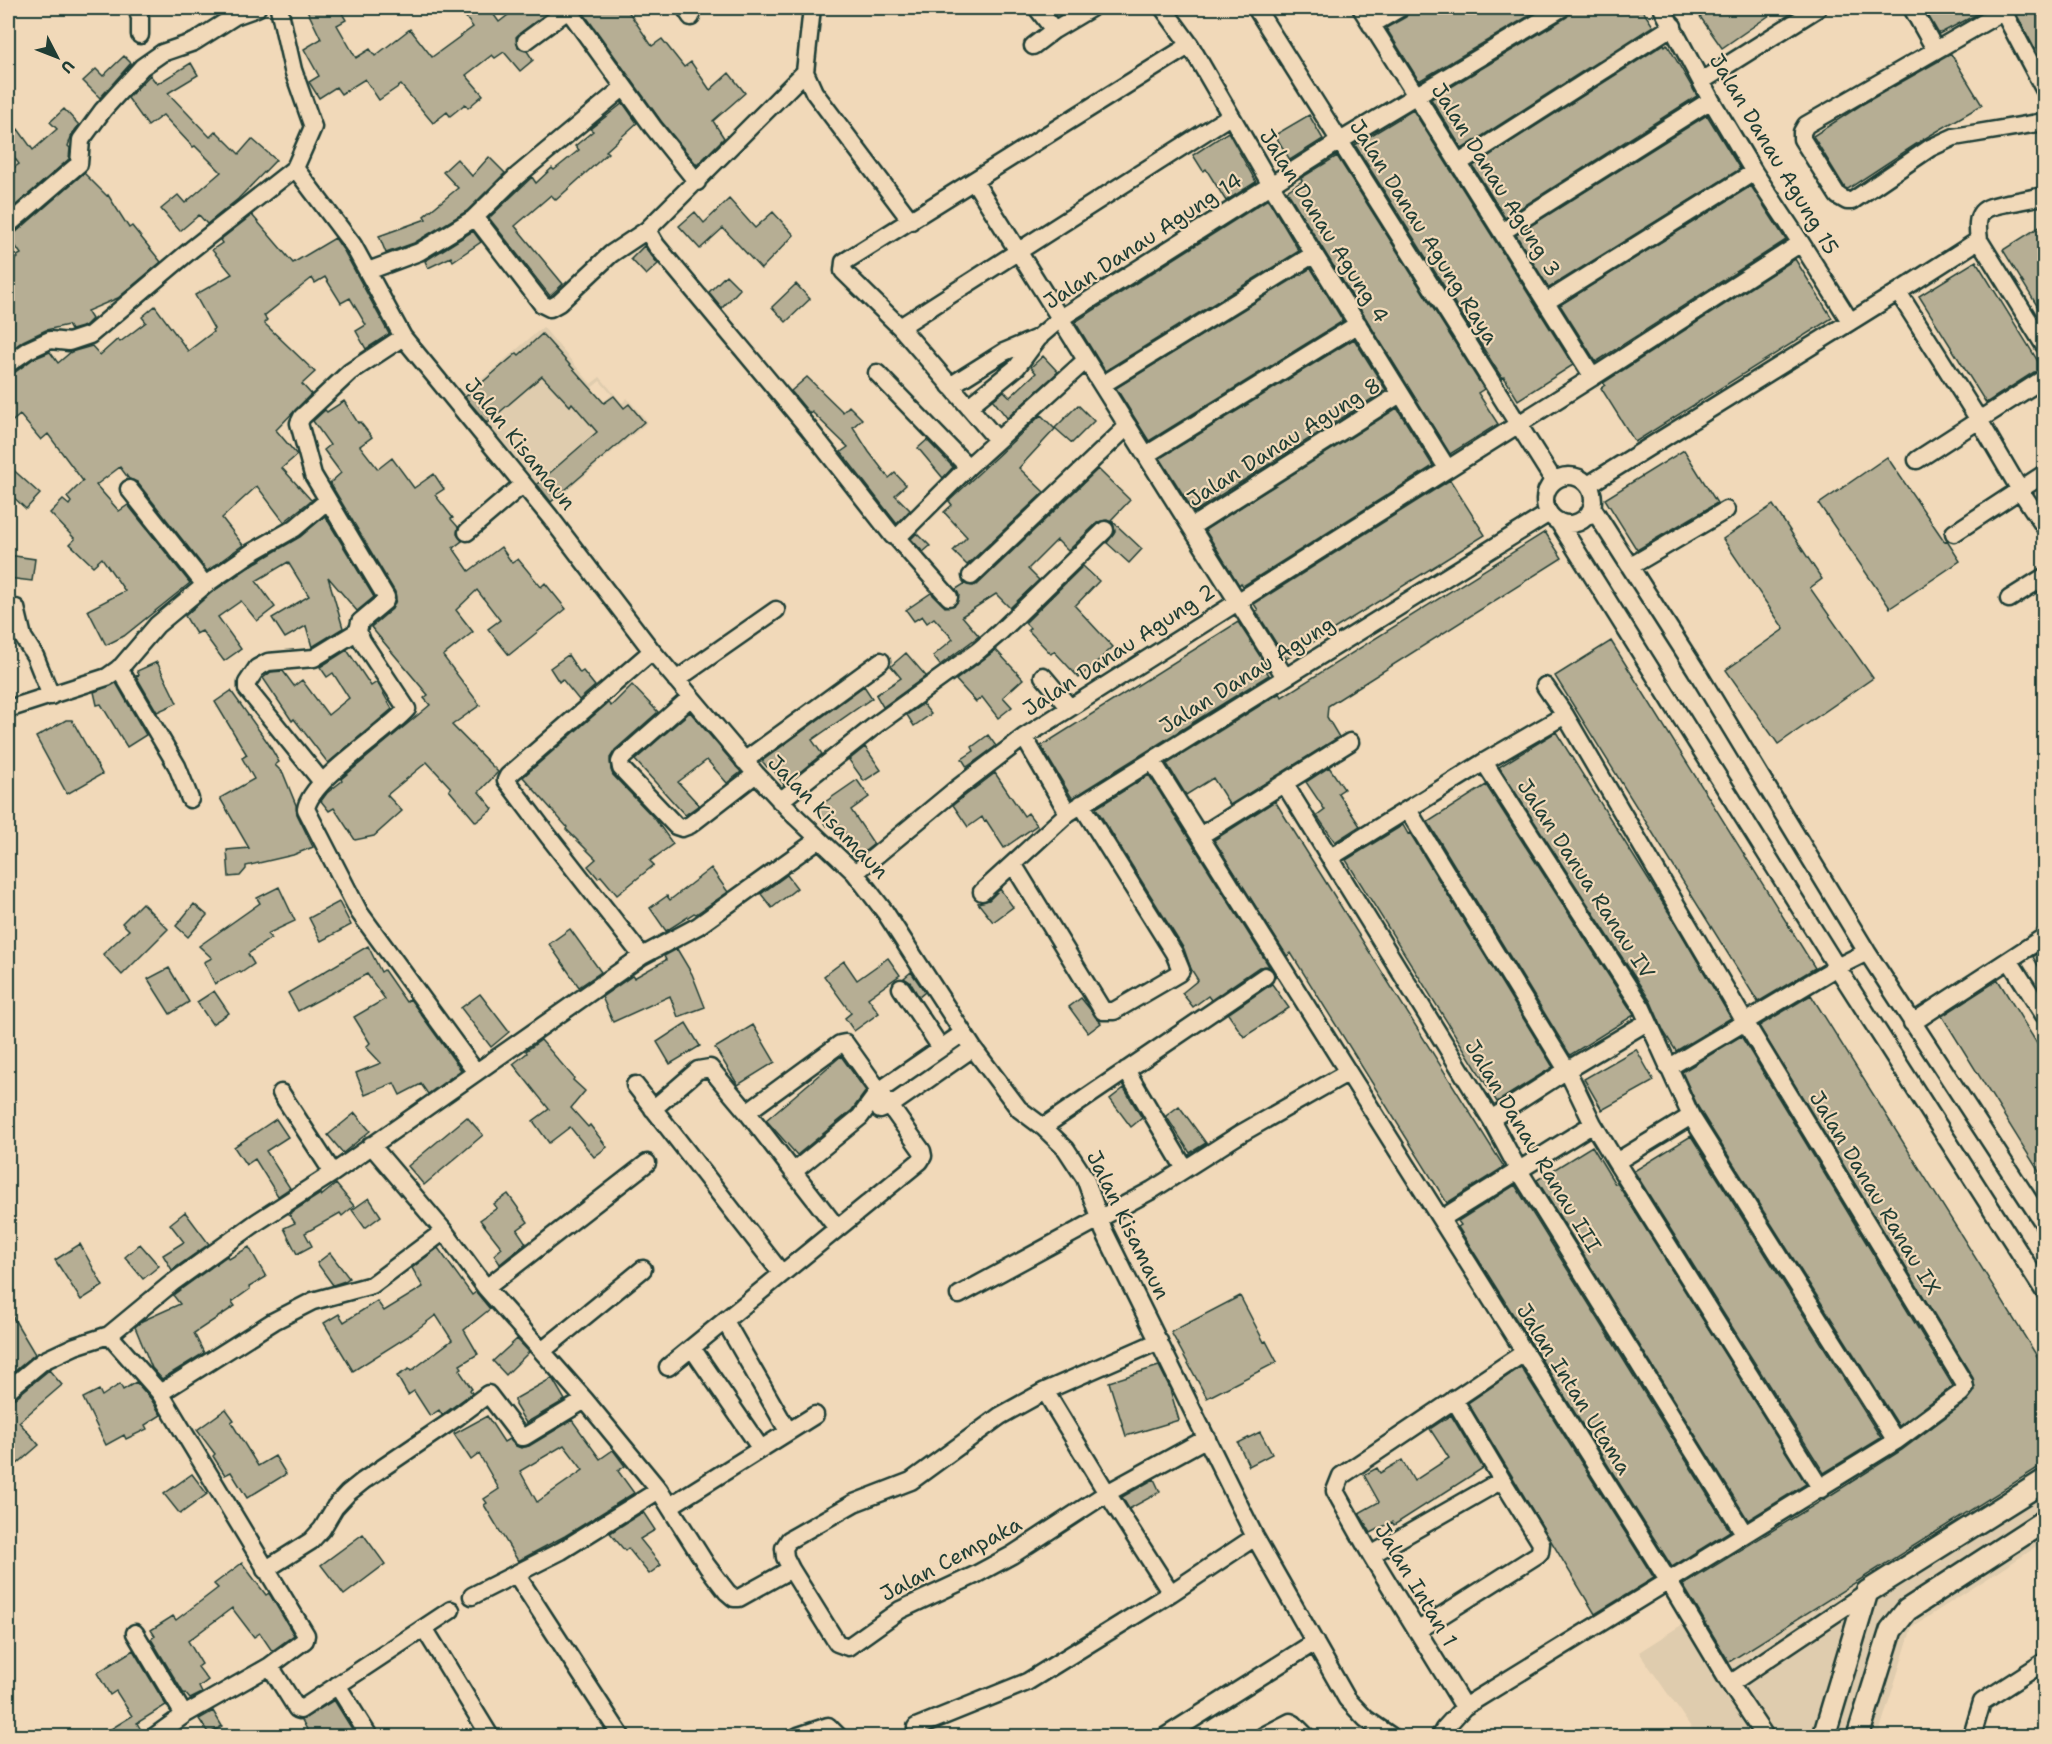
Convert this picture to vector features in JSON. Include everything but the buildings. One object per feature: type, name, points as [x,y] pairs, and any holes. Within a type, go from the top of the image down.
[{"type":"street","points":[[8,225],[79,164],[81,140],[103,110],[142,67],[162,53],[194,42],[235,16],[257,8]]},
{"type":"street","points":[[8,364],[28,350],[50,340],[69,342],[90,335],[192,249],[295,168],[313,127],[293,70],[279,8]]},
{"type":"street","points":[[813,8],[805,72],[814,92],[910,221]]},
{"type":"street","points":[[1037,8],[1054,30]]},
{"type":"street","points":[[1033,46],[1054,30],[1091,8]]},
{"type":"street","name":"Jalan Danau Agung 4","points":[[1163,8],[1190,45],[1271,185],[1447,468]]},
{"type":"street","name":"Jalan Danau Agung Raya","points":[[1256,8],[1554,482]]},
{"type":"street","name":"Jalan Danau Agung 3","points":[[1361,8],[1593,377]]},
{"type":"street","points":[[1371,25],[1400,8]]},
{"type":"street","name":"Jalan Danau Agung 14","points":[[969,406],[1017,367],[1040,336],[1060,318],[1340,141],[1562,8]]},
{"type":"street","name":"Jalan Danau Agung 15","points":[[1662,8],[1711,100],[1754,172],[1850,321]]},
{"type":"street","points":[[1702,81],[1818,8]]},
{"type":"street","points":[[1912,8],[1935,49]]},
{"type":"street","points":[[140,9],[140,35]]},
{"type":"street","points":[[526,41],[568,9],[665,144],[697,182]]},
{"type":"street","points":[[2044,89],[2006,9],[1806,125],[1802,132],[1802,139],[1841,199],[1852,201],[1930,148],[1954,137],[2044,122]]},
{"type":"street","points":[[1459,163],[1673,26]]},
{"type":"street","points":[[993,435],[900,327],[843,271],[844,262],[1190,45]]},
{"type":"street","points":[[475,217],[528,286],[546,307],[550,308],[559,303],[611,254],[647,230],[805,72]]},
{"type":"street","points":[[368,271],[419,252],[475,217],[517,176],[624,87]]},
{"type":"street","points":[[1502,232],[1711,100]]},
{"type":"street","points":[[900,327],[1230,116]]},
{"type":"street","name":"Jalan Kisamaun","points":[[295,168],[340,226],[368,271],[403,337],[523,484],[652,651],[744,761],[780,801],[855,873],[885,912],[973,1048],[1019,1109],[1043,1127],[1066,1149],[1084,1179],[1104,1231],[1255,1537],[1347,1699],[1366,1719],[1391,1737]]},
{"type":"street","points":[[1546,302],[1754,172]]},
{"type":"street","points":[[974,181],[1285,677]]},
{"type":"street","points":[[2044,196],[1988,207],[1979,218],[1977,228],[1979,240],[2044,345]]},
{"type":"street","points":[[647,230],[656,245],[895,536],[950,597]]},
{"type":"street","points":[[1588,485],[1979,240]]},
{"type":"street","name":"Jalan Danau Agung 2","points":[[855,873],[955,790],[1024,737],[1801,243]]},
{"type":"street","points":[[1102,385],[1314,254]]},
{"type":"street","points":[[1898,292],[2044,526]]},
{"type":"street","points":[[1146,455],[1358,324]]},
{"type":"street","name":"Jalan Danau Agung 14","points":[[950,386],[1004,352],[1040,336]]},
{"type":"street","points":[[403,337],[350,372],[300,420],[300,431],[314,475],[386,597],[385,601],[360,622],[358,631],[362,641],[407,709],[322,782],[307,800],[306,809],[359,912],[475,1071]]},
{"type":"street","points":[[895,536],[900,535],[968,467],[1086,360]]},
{"type":"street","points":[[878,373],[968,467]]},
{"type":"street","points":[[1917,460],[2040,381]]},
{"type":"street","name":"Jalan Danau Agung 8","points":[[1191,527],[1400,394]]},
{"type":"street","points":[[972,576],[1128,426]]},
{"type":"street","points":[[1954,533],[2044,474]]},
{"type":"street","points":[[1554,517],[1572,524],[1589,513],[1593,500],[1588,485],[1582,480],[1568,476],[1554,482],[1545,497],[1554,517],[2044,1292]]},
{"type":"street","points":[[467,532],[523,484]]},
{"type":"street","points":[[129,489],[205,585]]},
{"type":"street","points":[[8,709],[107,677],[119,668],[157,625],[205,585],[251,553],[295,528],[328,500]]},
{"type":"street","points":[[1592,507],[1696,670],[1867,952],[2044,1224]]},
{"type":"street","points":[[1631,567],[1726,510]]},
{"type":"street","name":"Jalan Danau Agung","points":[[982,892],[1075,809],[1285,677],[1554,517]]},
{"type":"street","points":[[780,801],[877,724],[978,651],[1105,530]]},
{"type":"street","points":[[2010,599],[2044,578]]},
{"type":"street","points":[[16,608],[23,637],[35,656],[51,696]]},
{"type":"street","points":[[676,680],[776,610]]},
{"type":"street","points":[[322,782],[247,689],[247,683],[257,668],[268,662],[314,658],[358,631]]},
{"type":"street","points":[[642,956],[506,780],[652,651]]},
{"type":"street","points":[[744,761],[880,661]]},
{"type":"street","points":[[119,668],[177,766],[190,800]]},
{"type":"street","points":[[1043,676],[1070,708]]},
{"type":"street","name":"Jalan Danau Ranau IX","points":[[1545,686],[1565,715],[1745,1022],[1964,1383],[1965,1388],[1961,1393],[1896,1441]]},
{"type":"street","points":[[691,698],[622,758],[621,768],[676,826],[682,828],[690,825],[756,774]]},
{"type":"street","points":[[1331,857],[1484,762],[1565,715]]},
{"type":"street","points":[[1012,864],[1103,1011],[1114,1011],[1181,970],[1174,953],[1024,737]]},
{"type":"street","points":[[1200,836],[1350,742]]},
{"type":"street","name":"Jalan Intan Utama","points":[[1153,762],[1765,1737]]},
{"type":"street","name":"Jalan Danua Ranau IV","points":[[1484,762],[1642,1008],[1691,1116],[1896,1441]]},
{"type":"street","name":"Jalan Danau Ranau III","points":[[1284,783],[1491,1119],[1518,1169],[1744,1533]]},
{"type":"street","points":[[1408,810],[1567,1070],[1593,1124],[1616,1162],[1821,1489]]},
{"type":"street","points":[[8,1390],[43,1361],[75,1346],[109,1335],[172,1283],[257,1222],[333,1173],[371,1144],[642,956],[698,926],[819,839]]},
{"type":"street","points":[[1912,1023],[2044,937]]},
{"type":"street","points":[[1668,1068],[1837,967],[1867,952]]},
{"type":"street","points":[[2009,960],[2044,1015]]},
{"type":"street","points":[[1043,1127],[1265,976]]},
{"type":"street","points":[[901,988],[941,1048]]},
{"type":"street","points":[[1491,1119],[1647,1022]]},
{"type":"street","points":[[793,1172],[860,1118],[879,1090],[963,1033]]},
{"type":"street","points":[[668,1367],[920,1161],[923,1156],[922,1151],[845,1043],[840,1044],[747,1112]]},
{"type":"street","points":[[860,1118],[890,1106],[973,1048]]},
{"type":"street","points":[[653,1109],[698,1070],[710,1068],[837,1228]]},
{"type":"street","points":[[1126,1070],[1185,1169]]},
{"type":"street","points":[[959,1295],[1101,1219],[1240,1134],[1347,1073]]},
{"type":"street","points":[[635,1085],[782,1274]]},
{"type":"street","points":[[281,1093],[333,1173]]},
{"type":"street","points":[[1616,1162],[1691,1116]]},
{"type":"street","points":[[1441,1219],[1593,1124]]},
{"type":"street","points":[[371,1144],[444,1231],[486,1288],[585,1400],[659,1490],[707,1566],[734,1598],[743,1596],[791,1569],[785,1557],[784,1548],[789,1540],[854,1503],[911,1481],[1000,1416],[1045,1391],[1115,1358],[1159,1341]]},
{"type":"street","points":[[486,1288],[647,1162]]},
{"type":"street","points":[[160,1393],[274,1321],[313,1300],[372,1285],[444,1231]]},
{"type":"street","points":[[542,1351],[643,1269]]},
{"type":"street","points":[[725,1321],[788,1431]]},
{"type":"street","points":[[109,1335],[160,1393],[306,1635],[305,1640],[270,1666],[184,1715],[155,1737]]},
{"type":"street","points":[[692,1348],[761,1449]]},
{"type":"street","points":[[1417,1631],[1540,1552],[1541,1543],[1454,1399],[1525,1352]]},
{"type":"street","points":[[1045,1391],[1107,1493],[1172,1593]]},
{"type":"street","points":[[265,1570],[311,1541],[322,1529],[335,1507],[363,1481],[488,1394],[521,1437],[585,1400]]},
{"type":"street","name":"Jalan Intan 1","points":[[1454,1399],[1341,1476],[1335,1491],[1371,1555],[1464,1707]]},
{"type":"street","points":[[670,1506],[815,1415]]},
{"type":"street","name":"Jalan Cempaka","points":[[791,1569],[837,1643],[848,1647],[900,1610],[1012,1555],[1107,1493],[1207,1438]]},
{"type":"street","points":[[1440,1737],[1464,1707],[1896,1441]]},
{"type":"street","points":[[1371,1555],[1502,1480]]},
{"type":"street","points":[[1730,1684],[1867,1592],[2044,1481]]},
{"type":"street","points":[[472,1596],[561,1551],[659,1490]]},
{"type":"street","points":[[1858,1737],[1891,1630],[1907,1610],[2044,1521]]},
{"type":"street","points":[[916,1727],[1027,1682],[1172,1593],[1255,1537]]},
{"type":"street","points":[[516,1574],[621,1737]]},
{"type":"street","points":[[1824,1737],[1867,1592]]},
{"type":"street","points":[[270,1666],[298,1710],[451,1610]]},
{"type":"street","points":[[424,1628],[490,1737]]},
{"type":"street","points":[[135,1633],[184,1715]]},
{"type":"street","points":[[1166,1737],[1315,1642]]},
{"type":"street","points":[[1972,1737],[1983,1702],[2044,1662]]},
{"type":"street","points":[[337,1685],[369,1737]]},
{"type":"street","points":[[1263,1737],[1290,1722],[1306,1737]]},
{"type":"street","points":[[798,1737],[828,1726],[838,1737]]},
{"type":"shaded area","points":[[543,327],[591,384],[600,377],[622,403],[627,398],[648,422],[551,504],[461,397]],"holes":[[[542,335],[590,387],[570,405]],[[517,353],[539,378],[486,423],[465,397]],[[600,381],[612,395],[590,413],[578,399]],[[613,396],[623,407],[611,417],[601,406]],[[629,405],[551,501],[537,484]]]},
{"type":"shaded area","points":[[2044,1394],[2044,1542],[1912,1627],[1878,1736],[1697,1736],[1639,1652]]}]
